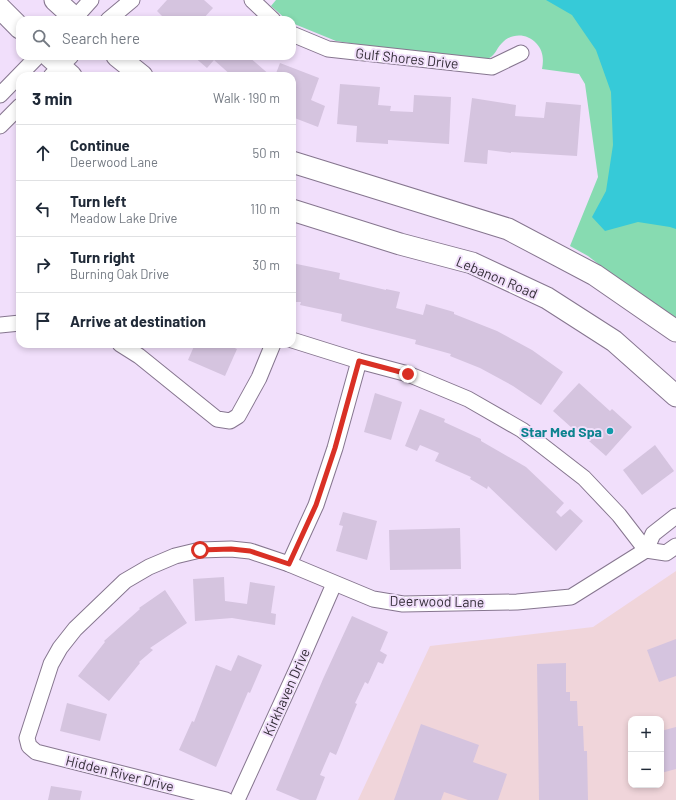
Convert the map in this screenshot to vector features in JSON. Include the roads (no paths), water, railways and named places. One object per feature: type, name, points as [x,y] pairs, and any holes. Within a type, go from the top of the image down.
[{"type":"main road","points":[[55,0],[72,16]]},
{"type":"main road","points":[[0,8],[16,24]]},
{"type":"main road","points":[[123,60],[137,72]]},
{"type":"main road","points":[[296,163],[508,229],[595,275],[676,331]]},
{"type":"main road","name":"Lebanon Road","points":[[296,211],[400,244],[472,263],[547,298],[614,341],[676,396]]},
{"type":"street","points":[[78,16],[91,0]]},
{"type":"street","points":[[113,16],[132,0]]},
{"type":"street","points":[[252,0],[269,16]]},
{"type":"street","name":"Gulf Shores Drive","points":[[296,36],[328,49],[492,67],[522,53]]},
{"type":"street","points":[[22,72],[34,60]]},
{"type":"street","points":[[0,95],[16,79]]},
{"type":"street","points":[[0,126],[16,110]]},
{"type":"street","points":[[0,325],[16,323]]},
{"type":"street","points":[[296,341],[359,361],[408,374],[468,399],[522,430],[584,478],[619,515],[646,550],[666,553],[676,546]]},
{"type":"street","points":[[126,348],[139,356],[216,419],[230,421],[238,416],[245,404],[259,378],[271,348]]},
{"type":"street","points":[[289,564],[316,505],[335,448],[359,361]]},
{"type":"street","points":[[646,550],[653,534],[676,516]]},
{"type":"street","name":"Deerwood Lane","points":[[36,752],[29,746],[27,738],[51,664],[60,648],[75,629],[125,581],[155,564],[175,556],[200,550],[231,549],[250,551],[289,564],[372,599],[403,604],[517,602],[571,597],[646,550]]},
{"type":"street","name":"Kirkhaven Drive","points":[[237,800],[298,669],[334,584]]},
{"type":"street","name":"Hidden River Drive","points":[[36,752],[226,800]]},
{"type":"water","points":[[546,0],[676,0],[676,229],[638,222],[605,231],[592,217],[606,191],[613,145],[611,92],[596,50],[572,15]]},
{"type":"place","name":"Star Med Spa","points":[[610,431]]}]
